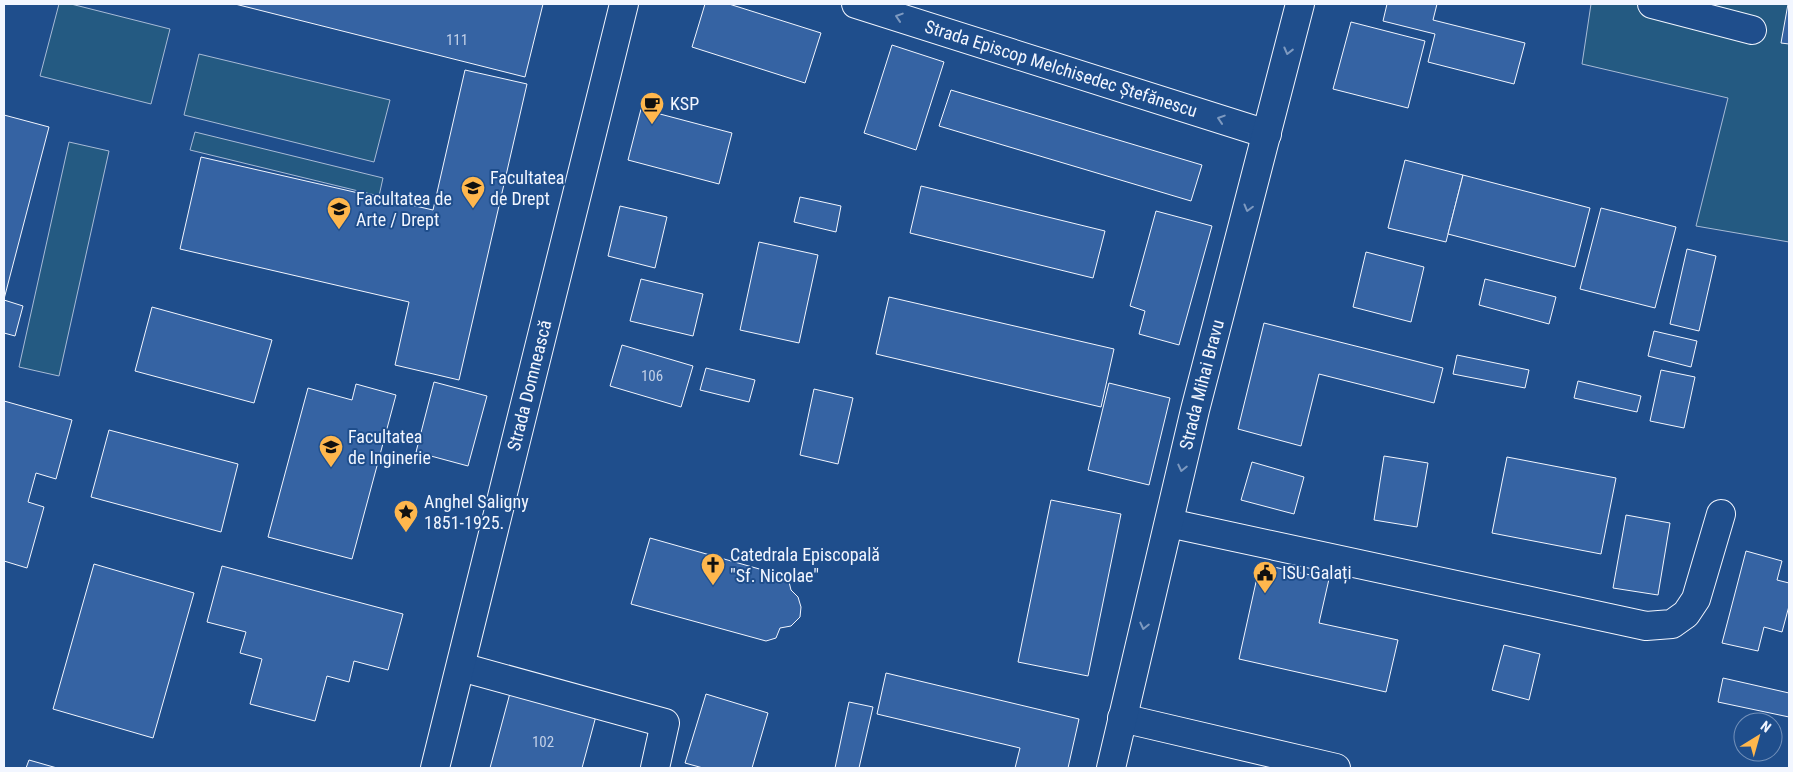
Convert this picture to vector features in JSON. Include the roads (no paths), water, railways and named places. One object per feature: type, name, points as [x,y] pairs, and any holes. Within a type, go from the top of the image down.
[{"type":"street","name":"Strada Domnească","points":[[435,768],[624,4]]},
{"type":"street","name":"Strada Episcop Melchisedec Ștefănescu","points":[[856,4],[1267,134]]},
{"type":"street","name":"Strada Mihai Bravu","points":[[1112,768],[1122,718],[1195,410],[1300,4]]},
{"type":"street","points":[[1652,4],[1752,30]]},
{"type":"street","points":[[1169,523],[1646,626],[1672,624],[1686,614],[1696,599],[1721,514]]},
{"type":"street","points":[[461,667],[665,724],[655,768]]},
{"type":"street","points":[[1122,718],[1336,768]]},
{"type":"place","name":"KSP","points":[[652,125]]},
{"type":"place","name":"Facultatea de Drept","points":[[473,209]]},
{"type":"place","name":"Facultatea de Arte / Drept","points":[[339,230]]},
{"type":"place","name":"Facultatea de Inginerie","points":[[331,468]]},
{"type":"place","name":"Anghel Saligny 1851-1925.","points":[[406,533]]},
{"type":"place","name":"Catedrala Episcopală \"Sf. Nicolae\"","points":[[713,586]]},
{"type":"place","name":"ISU Galați","points":[[1265,594]]}]
